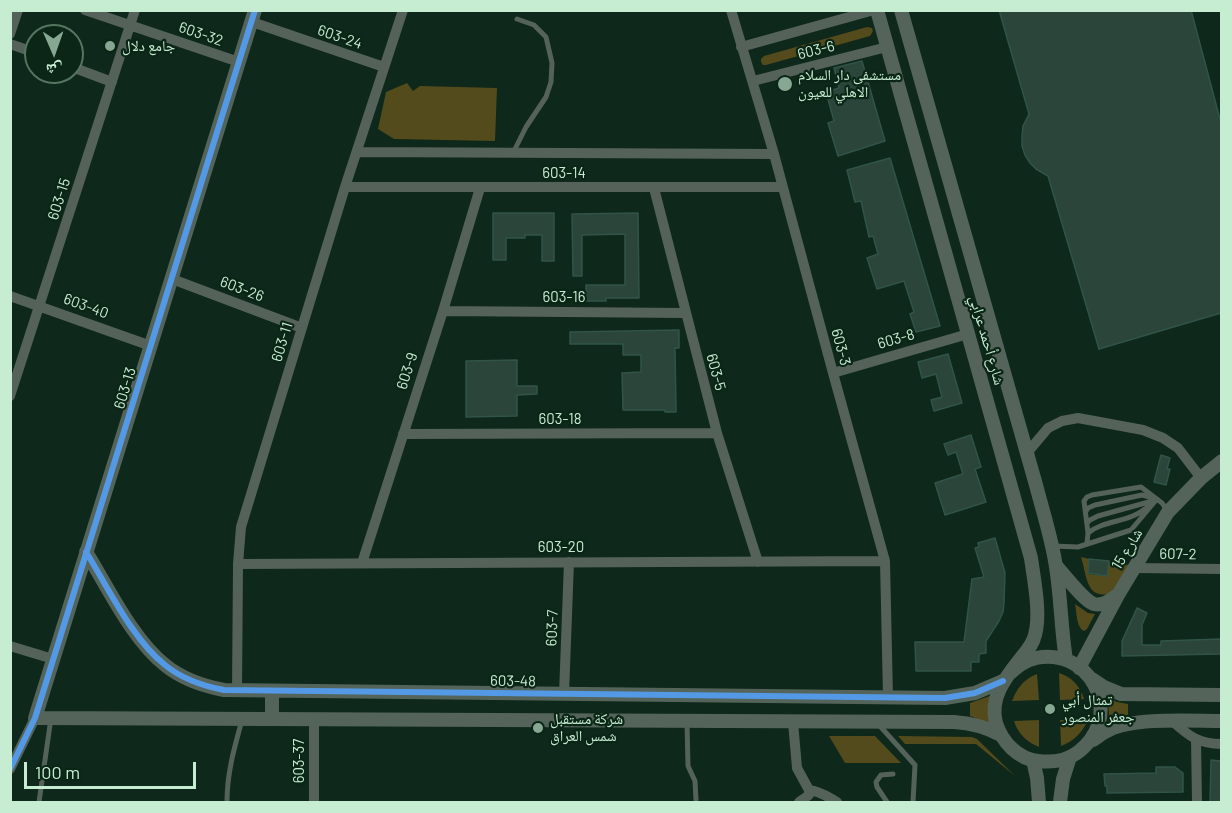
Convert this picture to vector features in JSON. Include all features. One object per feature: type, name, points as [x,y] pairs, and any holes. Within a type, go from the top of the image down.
[{"type":"street","points":[[10,34],[18,10]]},
{"type":"street","name":"603-32","points":[[85,10],[239,62]]},
{"type":"street","name":"603-15","points":[[10,396],[135,10]]},
{"type":"street","name":"603-11","points":[[237,691],[238,564],[241,527],[345,187],[403,10]]},
{"type":"street","name":"603-3","points":[[731,10],[774,154],[885,561],[888,697]]},
{"type":"street","name":"603-6","points":[[741,47],[875,10]]},
{"type":"street","name":"شارع أحمد عرابي","points":[[875,10],[1031,558],[1036,594],[1036,634],[1032,644],[1006,677]]},
{"type":"street","name":"شارع أحمد عرابي","points":[[901,10],[1052,546],[1066,660]]},
{"type":"street","name":"603-24","points":[[254,16],[384,68]]},
{"type":"street","name":"603-13","points":[[10,769],[34,718],[254,16]]},
{"type":"street","name":"603-6","points":[[753,81],[887,47]]},
{"type":"street","points":[[84,72],[112,82]]},
{"type":"street","name":"603-14","points":[[357,152],[774,154]]},
{"type":"street","name":"603-14","points":[[345,187],[782,187]]},
{"type":"street","name":"603-9","points":[[362,563],[480,188]]},
{"type":"street","name":"603-5","points":[[654,188],[717,434],[758,562]]},
{"type":"street","name":"603-26","points":[[172,279],[302,328]]},
{"type":"street","name":"603-40","points":[[10,296],[151,346]]},
{"type":"street","name":"603-16","points":[[443,311],[686,313]]},
{"type":"street","name":"603-8","points":[[833,373],[968,334]]},
{"type":"street","points":[[1027,453],[1048,428],[1062,421],[1078,418],[1143,430],[1163,438],[1178,448],[1201,478]]},
{"type":"street","name":"603-18","points":[[403,434],[717,434]]},
{"type":"street","name":"شارع 15","points":[[1079,668],[1118,595],[1168,512],[1201,478],[1220,463]]},
{"type":"street","name":"603-48","points":[[86,552],[126,618],[156,657],[176,673],[211,688],[237,691],[945,698],[960,697],[989,688],[1006,677]]},
{"type":"street","name":"603-20","points":[[238,564],[885,561]]},
{"type":"street","name":"603-7","points":[[564,694],[569,562]]},
{"type":"street","points":[[1056,566],[1093,604],[1109,602],[1118,595]]},
{"type":"street","name":"607-2","points":[[1134,568],[1221,569]]},
{"type":"street","points":[[10,646],[53,659]]},
{"type":"street","points":[[1221,695],[1121,694],[1104,687],[1066,660],[1051,657],[1035,658],[1021,664],[1006,677],[996,696],[994,709],[1001,735],[1010,747],[1033,760],[1052,762],[1070,757],[1107,730],[1118,726],[1172,721],[1221,721]]},
{"type":"street","points":[[1089,743],[1095,733],[1101,711],[1100,699],[1090,678]]},
{"type":"street","points":[[272,691],[272,719]]},
{"type":"street","points":[[611,694],[612,721]]},
{"type":"street","points":[[34,718],[964,722],[983,726],[1001,735]]},
{"type":"street","name":"603-37","points":[[314,719],[314,802]]},
{"type":"street","points":[[1172,721],[1196,740],[1221,744]]},
{"type":"street","points":[[793,722],[797,768],[809,790],[809,795],[799,802]]},
{"type":"street","points":[[1196,740],[1197,802]]},
{"type":"street","points":[[1060,802],[1070,757]]},
{"type":"street","points":[[1033,760],[1039,802]]},
{"type":"street","points":[[809,790],[822,793],[837,802]]},
{"type":"lane","points":[[513,153],[526,127],[546,97],[551,82],[552,63],[546,37],[534,25],[517,19]]},
{"type":"lane","points":[[1087,543],[1084,501],[1087,497],[1142,487],[1168,512]]},
{"type":"lane","points":[[1086,511],[1095,505],[1142,495],[1157,500]]},
{"type":"lane","points":[[1052,546],[1078,547],[1131,530],[1157,500]]},
{"type":"lane","points":[[1087,523],[1098,516],[1157,500]]},
{"type":"lane","points":[[1088,533],[1137,514],[1157,500]]},
{"type":"lane","points":[[39,802],[51,718]]},
{"type":"lane","points":[[227,802],[227,782],[242,719]]},
{"type":"lane","points":[[687,721],[688,766],[695,781],[696,800]]},
{"type":"lane","points":[[876,722],[915,765],[913,802]]},
{"type":"lane","points":[[887,802],[876,782],[880,775],[892,774]]},
{"type":"shaded area","points":[[867,27],[872,28],[873,31],[870,36],[766,65],[761,62],[764,56]]},
{"type":"shaded area","points":[[407,83],[413,91],[420,86],[497,88],[495,141],[394,139],[378,129],[386,92]]},
{"type":"shaded area","points":[[1081,557],[1089,559],[1088,574],[1107,576],[1109,562],[1129,565],[1112,593],[1103,595],[1092,590],[1089,585]]},
{"type":"shaded area","points":[[1075,604],[1088,613],[1095,614],[1084,631],[1078,623]]},
{"type":"shaded area","points":[[1059,673],[1075,683],[1084,699],[1060,700]]},
{"type":"shaded area","points":[[1037,674],[1039,700],[1012,701],[1021,684]]},
{"type":"shaded area","points":[[990,696],[990,724],[970,716],[970,703]]},
{"type":"shaded area","points":[[1107,698],[1128,704],[1128,716],[1108,722]]},
{"type":"shaded area","points":[[1039,720],[1039,747],[1023,737],[1014,721]]},
{"type":"shaded area","points":[[1060,720],[1088,720],[1077,736],[1061,746]]},
{"type":"shaded area","points":[[829,736],[875,736],[901,763],[845,763]]},
{"type":"shaded area","points":[[898,736],[972,737],[977,739],[1015,776],[976,744],[905,744]]},
{"type":"building","points":[[999,10],[1191,10],[1221,123],[1221,313],[1099,349],[1048,176],[1030,163],[1022,146],[1023,126],[1029,114]]},
{"type":"building","points":[[862,61],[885,141],[838,156],[828,123],[834,121],[826,92],[839,88],[834,68]]},
{"type":"building","points":[[890,158],[940,326],[916,332],[910,314],[914,312],[904,281],[877,289],[867,258],[878,254],[873,236],[869,237],[861,201],[855,202],[847,170]]},
{"type":"building","points":[[493,213],[554,213],[554,261],[542,261],[542,235],[506,238],[506,260],[493,260]]},
{"type":"building","points":[[638,213],[639,298],[606,298],[606,301],[586,301],[586,285],[625,285],[625,234],[582,235],[582,276],[573,276],[572,214]]},
{"type":"building","points":[[679,330],[679,348],[675,348],[676,412],[623,410],[622,373],[641,372],[641,355],[623,355],[623,344],[570,344],[570,332]]},
{"type":"building","points":[[948,354],[962,403],[934,411],[931,400],[942,397],[936,374],[922,378],[918,362]]},
{"type":"building","points":[[517,360],[517,386],[537,386],[537,394],[517,395],[517,416],[466,417],[466,361]]},
{"type":"building","points":[[971,435],[981,467],[975,469],[986,502],[945,515],[935,483],[963,474],[956,452],[948,455],[944,444]]},
{"type":"building","points":[[1161,455],[1170,458],[1166,485],[1154,482]]},
{"type":"building","points":[[995,538],[1005,573],[1004,603],[999,621],[986,641],[986,653],[979,654],[979,662],[971,662],[971,671],[916,671],[915,642],[964,642],[972,579],[984,577],[975,548],[979,547],[978,543]]},
{"type":"building","points":[[1089,559],[1109,561],[1107,576],[1088,573]]},
{"type":"building","points":[[1137,608],[1147,613],[1142,625],[1142,645],[1161,645],[1161,641],[1221,639],[1221,654],[1122,656],[1122,641]]},
{"type":"building","points":[[1211,760],[1221,761],[1221,802],[1210,802]]},
{"type":"building","points":[[1156,767],[1175,767],[1183,773],[1183,792],[1107,793],[1104,774],[1156,773]]},
{"type":"cycle path","points":[[10,769],[35,718],[255,10]]},
{"type":"cycle path","points":[[86,552],[121,612],[153,654],[165,665],[186,678],[224,690],[945,698],[975,693],[1003,681]]},
{"type":"place","name":"جامع دلال","points":[[110,46]]},
{"type":"place","name":"مستشفى دار السلام الاهلي للعيون","points":[[785,84]]},
{"type":"place","name":"تمثال أبي جعفر المنصور","points":[[1050,709]]},
{"type":"place","name":"شركة مستقبل شمس العراق","points":[[538,728]]}]
